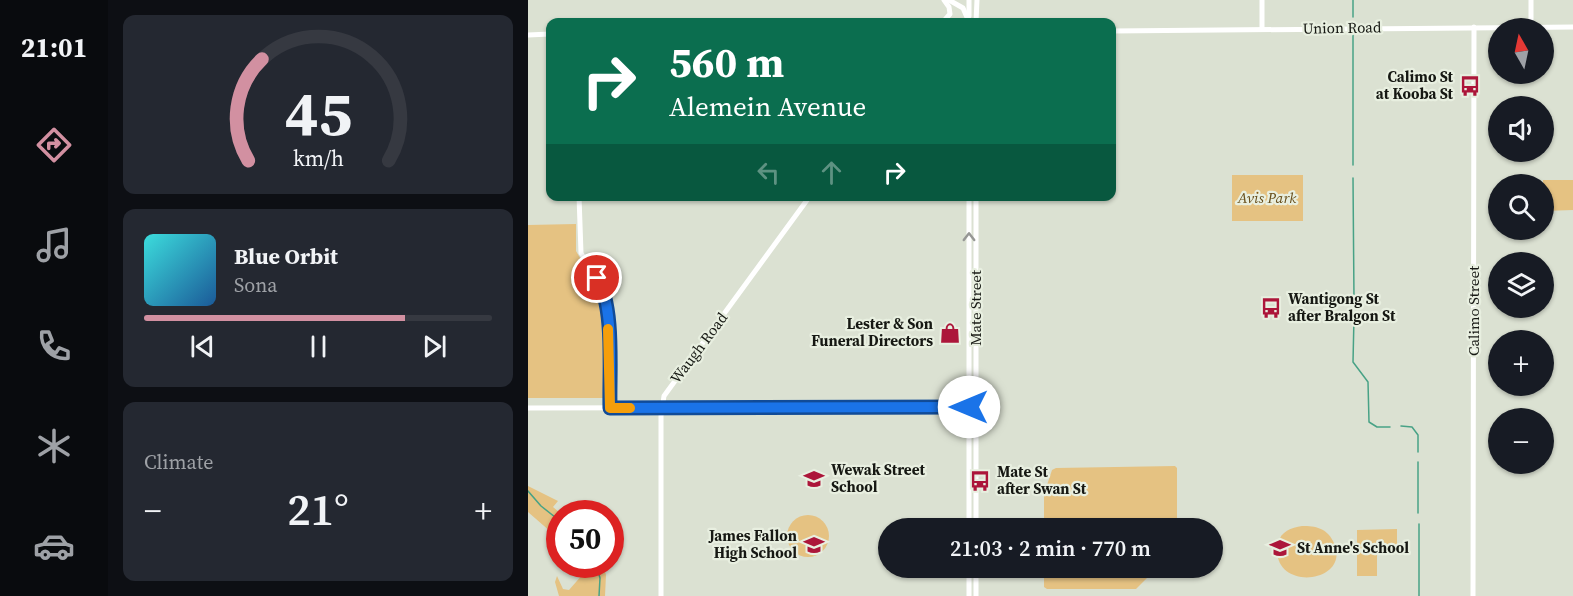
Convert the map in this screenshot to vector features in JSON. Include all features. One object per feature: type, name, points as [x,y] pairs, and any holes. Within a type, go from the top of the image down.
[{"type":"main road","points":[[944,0],[950,14],[946,18]]},
{"type":"main road","points":[[949,0],[963,8],[967,18]]},
{"type":"main road","points":[[968,0],[969,18]]},
{"type":"main road","points":[[968,0],[976,11]]},
{"type":"main road","points":[[976,18],[977,0]]},
{"type":"main road","points":[[1262,0],[1262,29]]},
{"type":"main road","points":[[1531,0],[1531,18]]},
{"type":"main road","name":"Calimo Street","points":[[1473,596],[1474,27]]},
{"type":"main road","name":"Union Road","points":[[1116,31],[1488,27]]},
{"type":"main road","name":"Union Road","points":[[1554,27],[1573,27]]},
{"type":"main road","points":[[528,35],[546,34]]},
{"type":"main road","points":[[579,201],[581,253],[603,287],[607,304],[610,408]]},
{"type":"main road","name":"Waugh Road","points":[[661,596],[662,407],[666,393],[806,201]]},
{"type":"main road","name":"Mate Street","points":[[969,201],[976,518]]},
{"type":"main road","name":"Mate Street","points":[[969,518],[976,201]]},
{"type":"main road","points":[[528,408],[972,407]]},
{"type":"main road","points":[[969,578],[969,596]]},
{"type":"main road","points":[[976,578],[976,596]]},
{"type":"green space","name":"Avis Park","points":[[1232,175],[1303,175],[1303,221],[1232,221]]},
{"type":"green space","points":[[1554,180],[1573,180],[1573,210],[1554,211]]},
{"type":"green space","points":[[576,224],[576,251],[599,291],[604,309],[603,398],[528,398],[528,225]]},
{"type":"green space","points":[[1175,466],[1177,468],[1177,518],[1044,518],[1044,494],[1052,470],[1056,468]]},
{"type":"green space","points":[[528,486],[556,500],[546,500],[546,528],[528,512]]},
{"type":"green space","points":[[808,515],[816,516],[823,521],[828,528],[828,544],[823,551],[816,556],[808,557],[800,556],[793,551],[788,544],[787,536],[788,528],[793,521],[800,516]]},
{"type":"green space","points":[[1302,526],[1320,529],[1327,533],[1333,541],[1337,556],[1332,567],[1323,574],[1310,577],[1297,576],[1285,570],[1278,559],[1278,543],[1281,536],[1290,529]]},
{"type":"green space","points":[[1397,529],[1397,553],[1377,554],[1377,576],[1357,576],[1357,530]]},
{"type":"green space","points":[[556,578],[563,589],[569,590],[580,578],[606,578],[605,596],[559,596],[555,582]]},
{"type":"green space","points":[[1044,578],[1147,578],[1136,589],[1047,589],[1044,587]]},
{"type":"waterway","points":[[1353,0],[1353,17]]},
{"type":"waterway","points":[[1353,35],[1353,165]]},
{"type":"waterway","points":[[1353,178],[1354,300]]},
{"type":"waterway","points":[[1354,317],[1353,362],[1368,382],[1369,422],[1377,427],[1390,427]]},
{"type":"waterway","points":[[1401,426],[1412,427],[1418,435],[1418,452]]},
{"type":"waterway","points":[[1418,462],[1418,513]]},
{"type":"waterway","points":[[528,491],[546,510]]},
{"type":"waterway","points":[[1419,524],[1419,596]]},
{"type":"waterway","points":[[599,596],[600,578]]},
{"type":"slow traffic","points":[[608,329],[610,408],[630,408]]},
{"type":"place","name":"Calimo St at Kooba St","points":[[1470,86]]},
{"type":"place","name":"Wantigong St after Bralgon St","points":[[1271,308]]},
{"type":"place","name":"Lester & Son Funeral Directors","points":[[950,333]]},
{"type":"place","name":"Wewak Street School","points":[[814,479]]},
{"type":"place","name":"Mate St after Swan St","points":[[980,481]]},
{"type":"place","name":"James Fallon High School","points":[[814,545]]},
{"type":"place","name":"St Anne's School","points":[[1280,548]]},
{"type":"route","points":[[597,278],[603,287],[608,310],[610,408],[969,407]]}]
